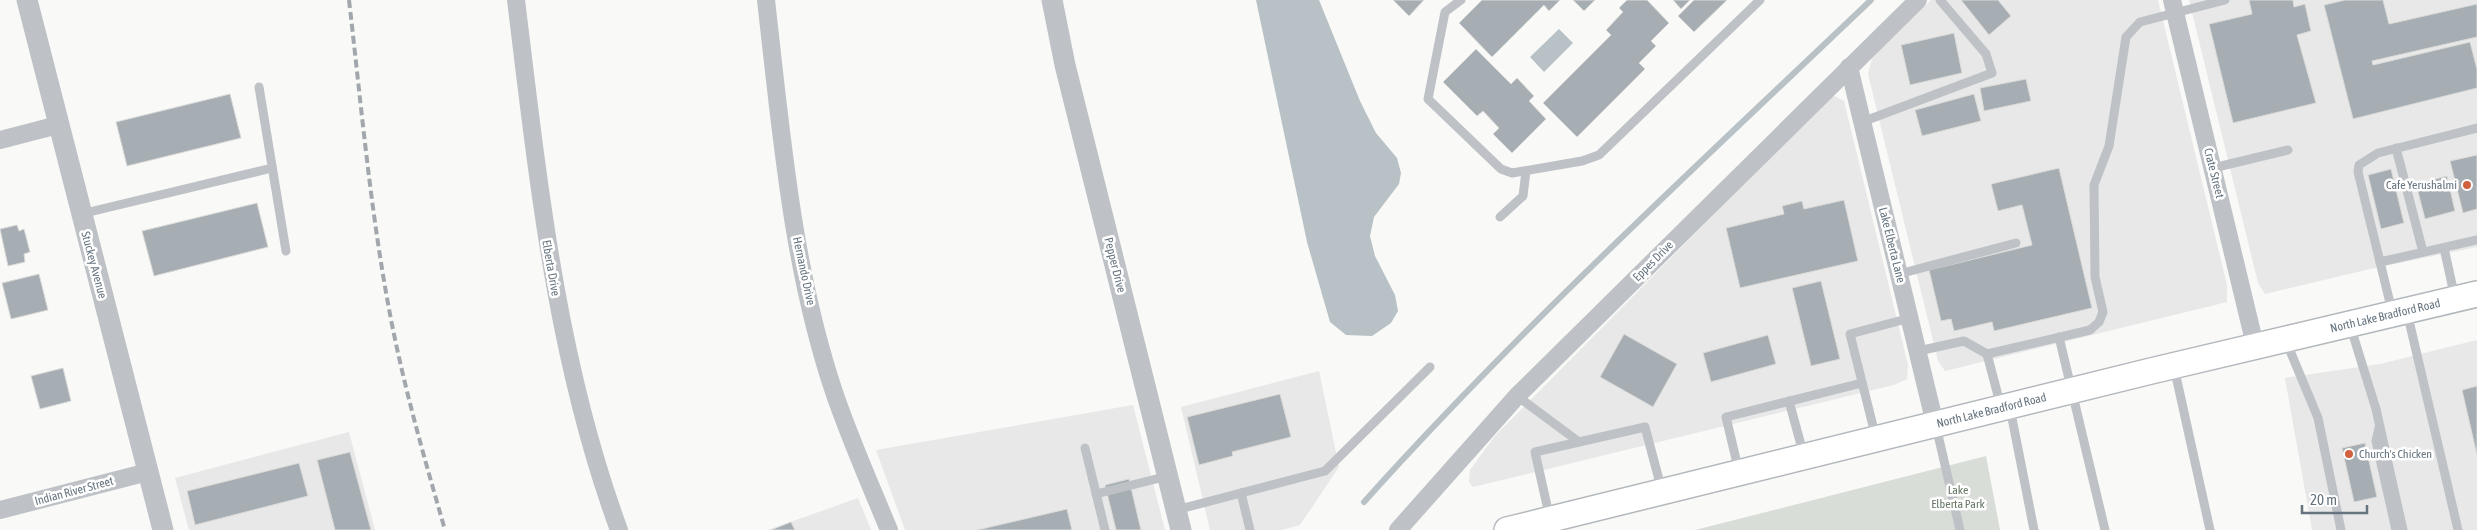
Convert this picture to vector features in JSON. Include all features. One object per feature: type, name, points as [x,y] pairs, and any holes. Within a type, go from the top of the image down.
[{"type":"main road","name":"North Lake Bradford Road","points":[[1507,530],[2255,345],[2466,296]]},
{"type":"street","name":"Stuckey Avenue","points":[[27,0],[163,530]]},
{"type":"street","name":"Elberta Drive","points":[[516,0],[550,268],[570,364],[594,454],[619,530]]},
{"type":"street","name":"Hernando Drive","points":[[766,0],[796,233],[814,318],[834,392],[889,530]]},
{"type":"street","name":"Pepper Drive","points":[[1052,0],[1065,65],[1179,520]]},
{"type":"street","name":"Eppes Drive","points":[[1398,530],[1517,396],[1848,67],[1918,0]]},
{"type":"street","name":"Crate Street","points":[[2174,7],[2255,345]]},
{"type":"street","name":"Lake Elberta Lane","points":[[1848,67],[1935,424]]},
{"type":"street","points":[[0,140],[58,125]]},
{"type":"street","name":"Indian River Street","points":[[0,510],[148,472]]},
{"type":"lane","points":[[1461,0],[1446,12],[1428,99],[1501,169],[1512,173],[1582,161],[1599,155],[1760,0]]},
{"type":"lane","points":[[1862,122],[1992,73],[1986,54],[1940,0]]},
{"type":"lane","points":[[1987,354],[2090,330],[2099,322],[2103,312],[2096,277],[2094,185],[2109,146],[2126,37],[2140,22],[2174,7],[2225,0]]},
{"type":"lane","points":[[259,87],[286,251]]},
{"type":"lane","points":[[2458,530],[2399,311],[2380,262],[2358,172],[2360,165],[2366,159],[2378,153],[2477,128]]},
{"type":"lane","points":[[2396,148],[2422,252]]},
{"type":"lane","points":[[2213,168],[2288,150]]},
{"type":"lane","points":[[81,214],[272,168]]},
{"type":"lane","points":[[1500,217],[1522,196],[1526,171]]},
{"type":"lane","points":[[2380,262],[2477,240]]},
{"type":"lane","points":[[1899,274],[2016,243]]},
{"type":"lane","points":[[2444,248],[2466,296]]},
{"type":"lane","points":[[1876,438],[1850,334],[1910,318]]},
{"type":"lane","points":[[2350,322],[2380,424],[2403,530]]},
{"type":"lane","points":[[2060,337],[2105,530]]},
{"type":"lane","points":[[2284,338],[2318,418],[2341,530]]},
{"type":"lane","points":[[1918,351],[1964,341],[1987,354],[2005,407],[2034,530]]},
{"type":"lane","points":[[2174,366],[2210,530]]},
{"type":"lane","points":[[1179,520],[1241,493],[1325,471],[1430,367]]},
{"type":"lane","points":[[1739,472],[1726,417],[1862,383]]},
{"type":"lane","points":[[1517,396],[1579,442]]},
{"type":"lane","points":[[1790,401],[1804,456]]},
{"type":"lane","points":[[1935,424],[1960,530]]},
{"type":"lane","points":[[2380,424],[2376,441],[2396,530]]},
{"type":"lane","points":[[1550,519],[1535,452],[1645,427],[1662,491]]},
{"type":"lane","points":[[1085,448],[1105,530]]},
{"type":"lane","points":[[1096,494],[1168,476]]},
{"type":"lane","points":[[1241,493],[1250,530]]},
{"type":"shaded area","points":[[1256,0],[1319,0],[1360,101],[1376,133],[1397,158],[1401,173],[1399,184],[1374,217],[1370,236],[1375,256],[1395,295],[1398,311],[1391,323],[1372,336],[1346,335],[1330,322],[1307,242]]},
{"type":"shaded area","points":[[1931,0],[2158,0],[2227,285],[2227,302],[1945,371],[1938,361],[1868,74],[1872,59]]},
{"type":"shaded area","points":[[2189,0],[2477,0],[2477,247],[2370,269],[2265,294],[2258,283]]},
{"type":"shaded area","points":[[1559,29],[1573,43],[1544,72],[1530,57]]},
{"type":"shaded area","points":[[1835,96],[1844,101],[1908,365],[1907,379],[1894,385],[1473,487],[1469,482],[1470,470],[1494,437],[1829,98]]},
{"type":"shaded area","points":[[2477,340],[2477,530],[2312,530],[2285,378],[2380,364]]},
{"type":"shaded area","points":[[1319,371],[1339,467],[1300,525],[1282,530],[1210,530],[1181,407]]},
{"type":"shaded area","points":[[1133,405],[1165,530],[905,530],[876,450]]},
{"type":"shaded area","points":[[349,432],[375,530],[189,530],[175,478]]},
{"type":"shaded area","points":[[858,498],[871,530],[768,530]]},
{"type":"green space","name":"Lake Elberta Park","points":[[1986,456],[2000,530],[1695,530]]},
{"type":"building","points":[[1393,0],[1424,0],[1409,16]]},
{"type":"building","points":[[1482,0],[1560,0],[1549,11],[1544,5],[1492,57],[1459,23]]},
{"type":"building","points":[[1573,0],[1595,0],[1584,11]]},
{"type":"building","points":[[1627,0],[1647,0],[1669,23],[1651,41],[1656,46],[1639,63],[1645,69],[1577,137],[1543,103],[1611,35],[1606,30],[1623,12],[1619,8]]},
{"type":"building","points":[[1673,0],[1690,0],[1681,9]]},
{"type":"building","points":[[1694,0],[1727,0],[1694,32],[1678,16]]},
{"type":"building","points":[[1961,0],[1998,0],[2011,16],[1989,35]]},
{"type":"building","points":[[2249,0],[2293,0],[2294,7],[2305,4],[2311,31],[2297,35],[2316,103],[2233,123],[2209,24],[2252,14]]},
{"type":"building","points":[[2345,0],[2383,0],[2389,24],[2477,4],[2477,37],[2372,61],[2373,65],[2470,42],[2477,69],[2477,88],[2353,119],[2324,5]]},
{"type":"building","points":[[1954,33],[1962,73],[1910,85],[1901,45]]},
{"type":"building","points":[[1476,49],[1511,84],[1517,78],[1534,96],[1529,101],[1546,119],[1512,153],[1493,134],[1499,128],[1483,111],[1477,116],[1443,82]]},
{"type":"building","points":[[2026,79],[2031,101],[1984,111],[1980,88]]},
{"type":"building","points":[[230,94],[241,138],[127,166],[116,122]]},
{"type":"building","points":[[1974,94],[1981,121],[1922,136],[1915,110]]},
{"type":"building","name":"Cafe Yerushalmi","points":[[2477,155],[2477,209],[2463,213],[2450,161]]},
{"type":"building","points":[[2059,168],[2092,308],[1994,331],[1992,322],[1954,331],[1951,319],[1941,321],[1929,270],[2032,245],[2022,205],[1998,211],[1991,184]]},
{"type":"building","points":[[2391,169],[2404,223],[2381,229],[2368,175]]},
{"type":"building","points":[[2447,176],[2455,211],[2425,219],[2416,184]]},
{"type":"building","points":[[1844,200],[1858,261],[1740,288],[1726,228],[1784,214],[1782,206],[1802,201],[1804,209]]},
{"type":"building","points":[[257,203],[268,247],[154,276],[142,231]]},
{"type":"building","points":[[17,225],[19,231],[24,229],[30,252],[24,254],[25,262],[8,266],[0,229]]},
{"type":"building","points":[[39,274],[48,310],[11,319],[2,283]]},
{"type":"building","points":[[1821,281],[1840,359],[1811,366],[1792,288]]},
{"type":"building","points":[[1624,334],[1677,364],[1653,407],[1600,377]]},
{"type":"building","points":[[1768,335],[1776,364],[1711,382],[1703,353]]},
{"type":"building","points":[[63,368],[71,401],[40,409],[31,376]]},
{"type":"building","points":[[2477,386],[2477,455],[2462,390]]},
{"type":"building","points":[[1280,394],[1291,437],[1232,452],[1233,456],[1199,465],[1187,417]]},
{"type":"building","points":[[2365,443],[2377,497],[2354,502],[2342,448]]},
{"type":"building","points":[[350,452],[371,530],[335,530],[317,460]]},
{"type":"building","points":[[299,463],[308,496],[195,525],[187,491]]},
{"type":"building","points":[[1129,479],[1141,530],[1116,530],[1105,485]]},
{"type":"building","points":[[1067,509],[1072,530],[977,530]]},
{"type":"building","points":[[791,522],[795,530],[771,530]]},
{"type":"waterway","points":[[1364,502],[1424,436],[1549,309],[1677,184],[1871,0]]},
{"type":"railway","points":[[349,0],[371,194],[382,271],[407,393],[445,530]]},
{"type":"place","name":"Cafe Yerushalmi","points":[[2467,185]]},
{"type":"place","name":"Church's Chicken","points":[[2349,454]]}]
